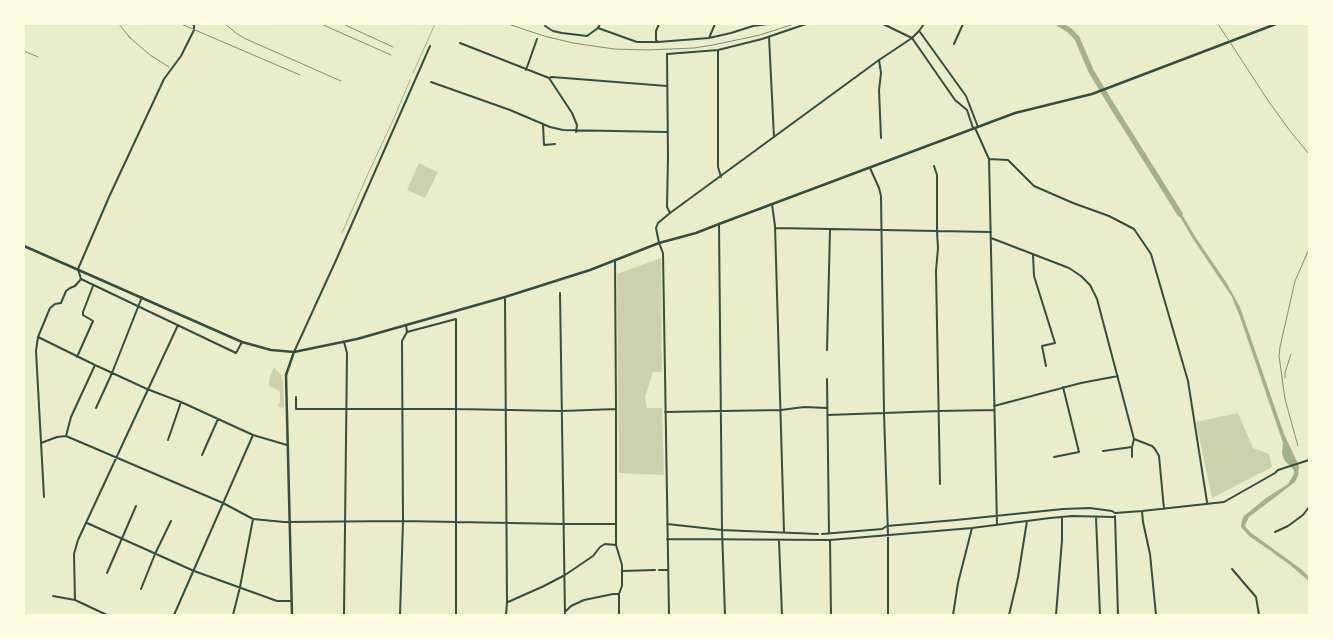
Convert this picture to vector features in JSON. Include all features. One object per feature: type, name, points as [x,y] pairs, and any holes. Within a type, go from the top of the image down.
[{"type":"main road","points":[[24,246],[242,342],[272,350],[294,352],[344,342],[406,325],[505,297],[590,270],[659,243],[696,233],[975,128],[1015,114],[1112,87],[1276,24]]},
{"type":"main road","points":[[292,615],[286,376],[294,352]]},
{"type":"street","points":[[192,24],[194,25],[194,30],[181,56],[164,79],[78,269],[81,279],[236,353],[242,342]]},
{"type":"street","points":[[546,25],[553,31],[587,36],[598,28],[600,24]]},
{"type":"street","points":[[658,42],[656,40],[656,31],[659,24]]},
{"type":"street","points":[[709,38],[715,24]]},
{"type":"street","points":[[598,28],[637,42],[658,42],[709,38],[753,26],[768,24]]},
{"type":"street","points":[[670,213],[666,207],[667,54],[718,50],[762,39],[806,24]]},
{"type":"street","points":[[883,24],[912,38],[955,100],[966,110],[989,159],[997,525]]},
{"type":"street","points":[[669,615],[663,253],[656,228],[658,223],[879,60],[912,38],[924,24]]},
{"type":"street","points":[[954,44],[963,24]]},
{"type":"street","points":[[919,31],[966,96],[975,128]]},
{"type":"street","points":[[769,36],[774,137]]},
{"type":"street","points":[[526,70],[537,39]]},
{"type":"street","points":[[460,42],[550,78],[667,86]]},
{"type":"street","points":[[294,352],[430,46]]},
{"type":"street","points":[[718,50],[718,167],[721,177]]},
{"type":"street","points":[[879,60],[881,73],[879,90],[881,138]]},
{"type":"street","points":[[550,78],[572,113],[576,124],[576,131]]},
{"type":"street","points":[[431,82],[563,130],[667,132]]},
{"type":"street","points":[[543,124],[544,145],[556,144]]},
{"type":"street","points":[[989,159],[1008,160],[1034,186],[1109,216],[1134,230],[1151,254],[1188,381],[1207,503]]},
{"type":"street","points":[[934,166],[937,176],[936,232],[938,248],[936,271],[940,484]]},
{"type":"street","points":[[870,168],[881,196],[888,615]]},
{"type":"street","points":[[772,204],[775,228],[784,532]]},
{"type":"street","points":[[719,224],[722,540],[725,615]]},
{"type":"street","points":[[775,228],[991,232]]},
{"type":"street","points":[[827,350],[830,229]]},
{"type":"street","points":[[991,238],[1069,268],[1090,285],[1097,299],[1134,439],[1132,457]]},
{"type":"street","points":[[1033,255],[1034,276],[1055,343],[1042,346],[1046,366]]},
{"type":"street","points":[[615,260],[616,544],[622,564],[619,615]]},
{"type":"street","points":[[44,497],[36,351],[38,337],[50,308],[55,304],[61,303],[66,291],[75,286],[81,279]]},
{"type":"street","points":[[77,357],[94,320],[83,315],[93,285]]},
{"type":"street","points":[[560,293],[564,615]]},
{"type":"street","points":[[96,408],[142,297]]},
{"type":"street","points":[[505,297],[506,615]]},
{"type":"street","points":[[400,615],[403,521],[402,341],[408,332],[456,319],[456,615]]},
{"type":"street","points":[[75,600],[74,554],[78,540],[178,325]]},
{"type":"street","points":[[406,325],[408,332]]},
{"type":"street","points":[[38,337],[147,389],[181,402],[253,435],[287,445]]},
{"type":"street","points":[[344,342],[347,353],[344,615]]},
{"type":"street","points":[[66,436],[72,417],[95,365]]},
{"type":"street","points":[[994,406],[1063,387],[1118,376]]},
{"type":"street","points":[[827,379],[829,534]]},
{"type":"street","points":[[1054,457],[1080,452],[1063,387]]},
{"type":"street","points":[[296,397],[296,409],[562,411],[616,409]]},
{"type":"street","points":[[168,440],[181,402]]},
{"type":"street","points":[[665,412],[828,408]]},
{"type":"street","points":[[828,415],[994,410]]},
{"type":"street","points":[[202,455],[218,419]]},
{"type":"street","points":[[174,615],[253,435]]},
{"type":"street","points":[[41,443],[66,436],[254,518],[290,522],[403,521],[616,524]]},
{"type":"street","points":[[1134,439],[1152,446],[1159,456],[1164,509]]},
{"type":"street","points":[[1103,451],[1132,446]]},
{"type":"street","points":[[667,539],[830,540],[972,528],[1062,517],[1096,517],[1224,502],[1278,470],[1309,460]]},
{"type":"street","points":[[108,573],[136,506]]},
{"type":"street","points":[[1275,532],[1288,526],[1303,515],[1309,507]]},
{"type":"street","points":[[822,534],[1063,509],[1090,508],[1112,511],[1115,515],[1118,615]]},
{"type":"street","points":[[1142,511],[1150,554],[1156,615]]},
{"type":"street","points":[[1056,615],[1062,517]]},
{"type":"street","points":[[1096,517],[1100,615]]},
{"type":"street","points":[[233,615],[254,518]]},
{"type":"street","points":[[141,589],[171,521]]},
{"type":"street","points":[[1009,615],[1018,578],[1027,521]]},
{"type":"street","points":[[87,523],[194,571],[277,600],[292,601]]},
{"type":"street","points":[[667,524],[722,530],[818,534]]},
{"type":"street","points":[[953,615],[958,583],[972,528]]},
{"type":"street","points":[[830,540],[831,615]]},
{"type":"street","points":[[779,541],[782,615]]},
{"type":"street","points":[[507,602],[565,575],[593,556],[605,544],[616,544]]},
{"type":"street","points":[[622,571],[655,570]]},
{"type":"street","points":[[659,570],[668,570]]},
{"type":"street","points":[[1232,570],[1256,597],[1259,615]]},
{"type":"street","points":[[564,615],[567,609],[584,600],[619,594]]},
{"type":"street","points":[[53,596],[75,600],[107,615]]},
{"type":"shaded area","points":[[419,163],[438,172],[425,198],[407,190]]},
{"type":"shaded area","points":[[1177,206],[1240,307],[1284,434],[1299,466],[1295,482],[1249,517],[1245,526],[1250,532],[1301,569],[1309,577],[1309,581],[1285,561],[1249,536],[1241,527],[1244,516],[1266,498],[1288,484],[1294,474],[1294,470],[1285,461],[1282,454],[1283,443],[1232,297],[1193,239],[1175,208]]},
{"type":"shaded area","points":[[661,258],[662,372],[653,372],[645,397],[647,408],[662,408],[664,475],[619,473],[617,274]]},
{"type":"shaded area","points":[[274,367],[281,375],[283,381],[284,406],[282,408],[278,405],[280,402],[280,391],[269,386],[269,379]]},
{"type":"shaded area","points":[[1238,413],[1253,448],[1269,454],[1272,467],[1212,498],[1196,422]]},
{"type":"waterway","points":[[413,73],[435,24]]},
{"type":"waterway","points":[[1059,24],[1077,38],[1091,71],[1180,214]]},
{"type":"waterway","points":[[342,233],[410,80]]},
{"type":"railway","points":[[119,24],[131,39]]},
{"type":"railway","points":[[181,24],[300,75]]},
{"type":"railway","points":[[225,24],[246,39],[341,81]]},
{"type":"railway","points":[[321,24],[391,55]]},
{"type":"railway","points":[[343,24],[393,47]]},
{"type":"railway","points":[[508,24],[573,43],[614,49],[648,50],[694,48],[713,45],[760,35],[794,24]]},
{"type":"railway","points":[[1218,24],[1269,102],[1309,154]]},
{"type":"railway","points":[[128,36],[150,55],[169,67]]},
{"type":"railway","points":[[24,51],[38,57]]},
{"type":"railway","points":[[1298,446],[1285,399],[1279,356],[1295,281],[1309,249]]},
{"type":"railway","points":[[1285,378],[1291,354]]}]
